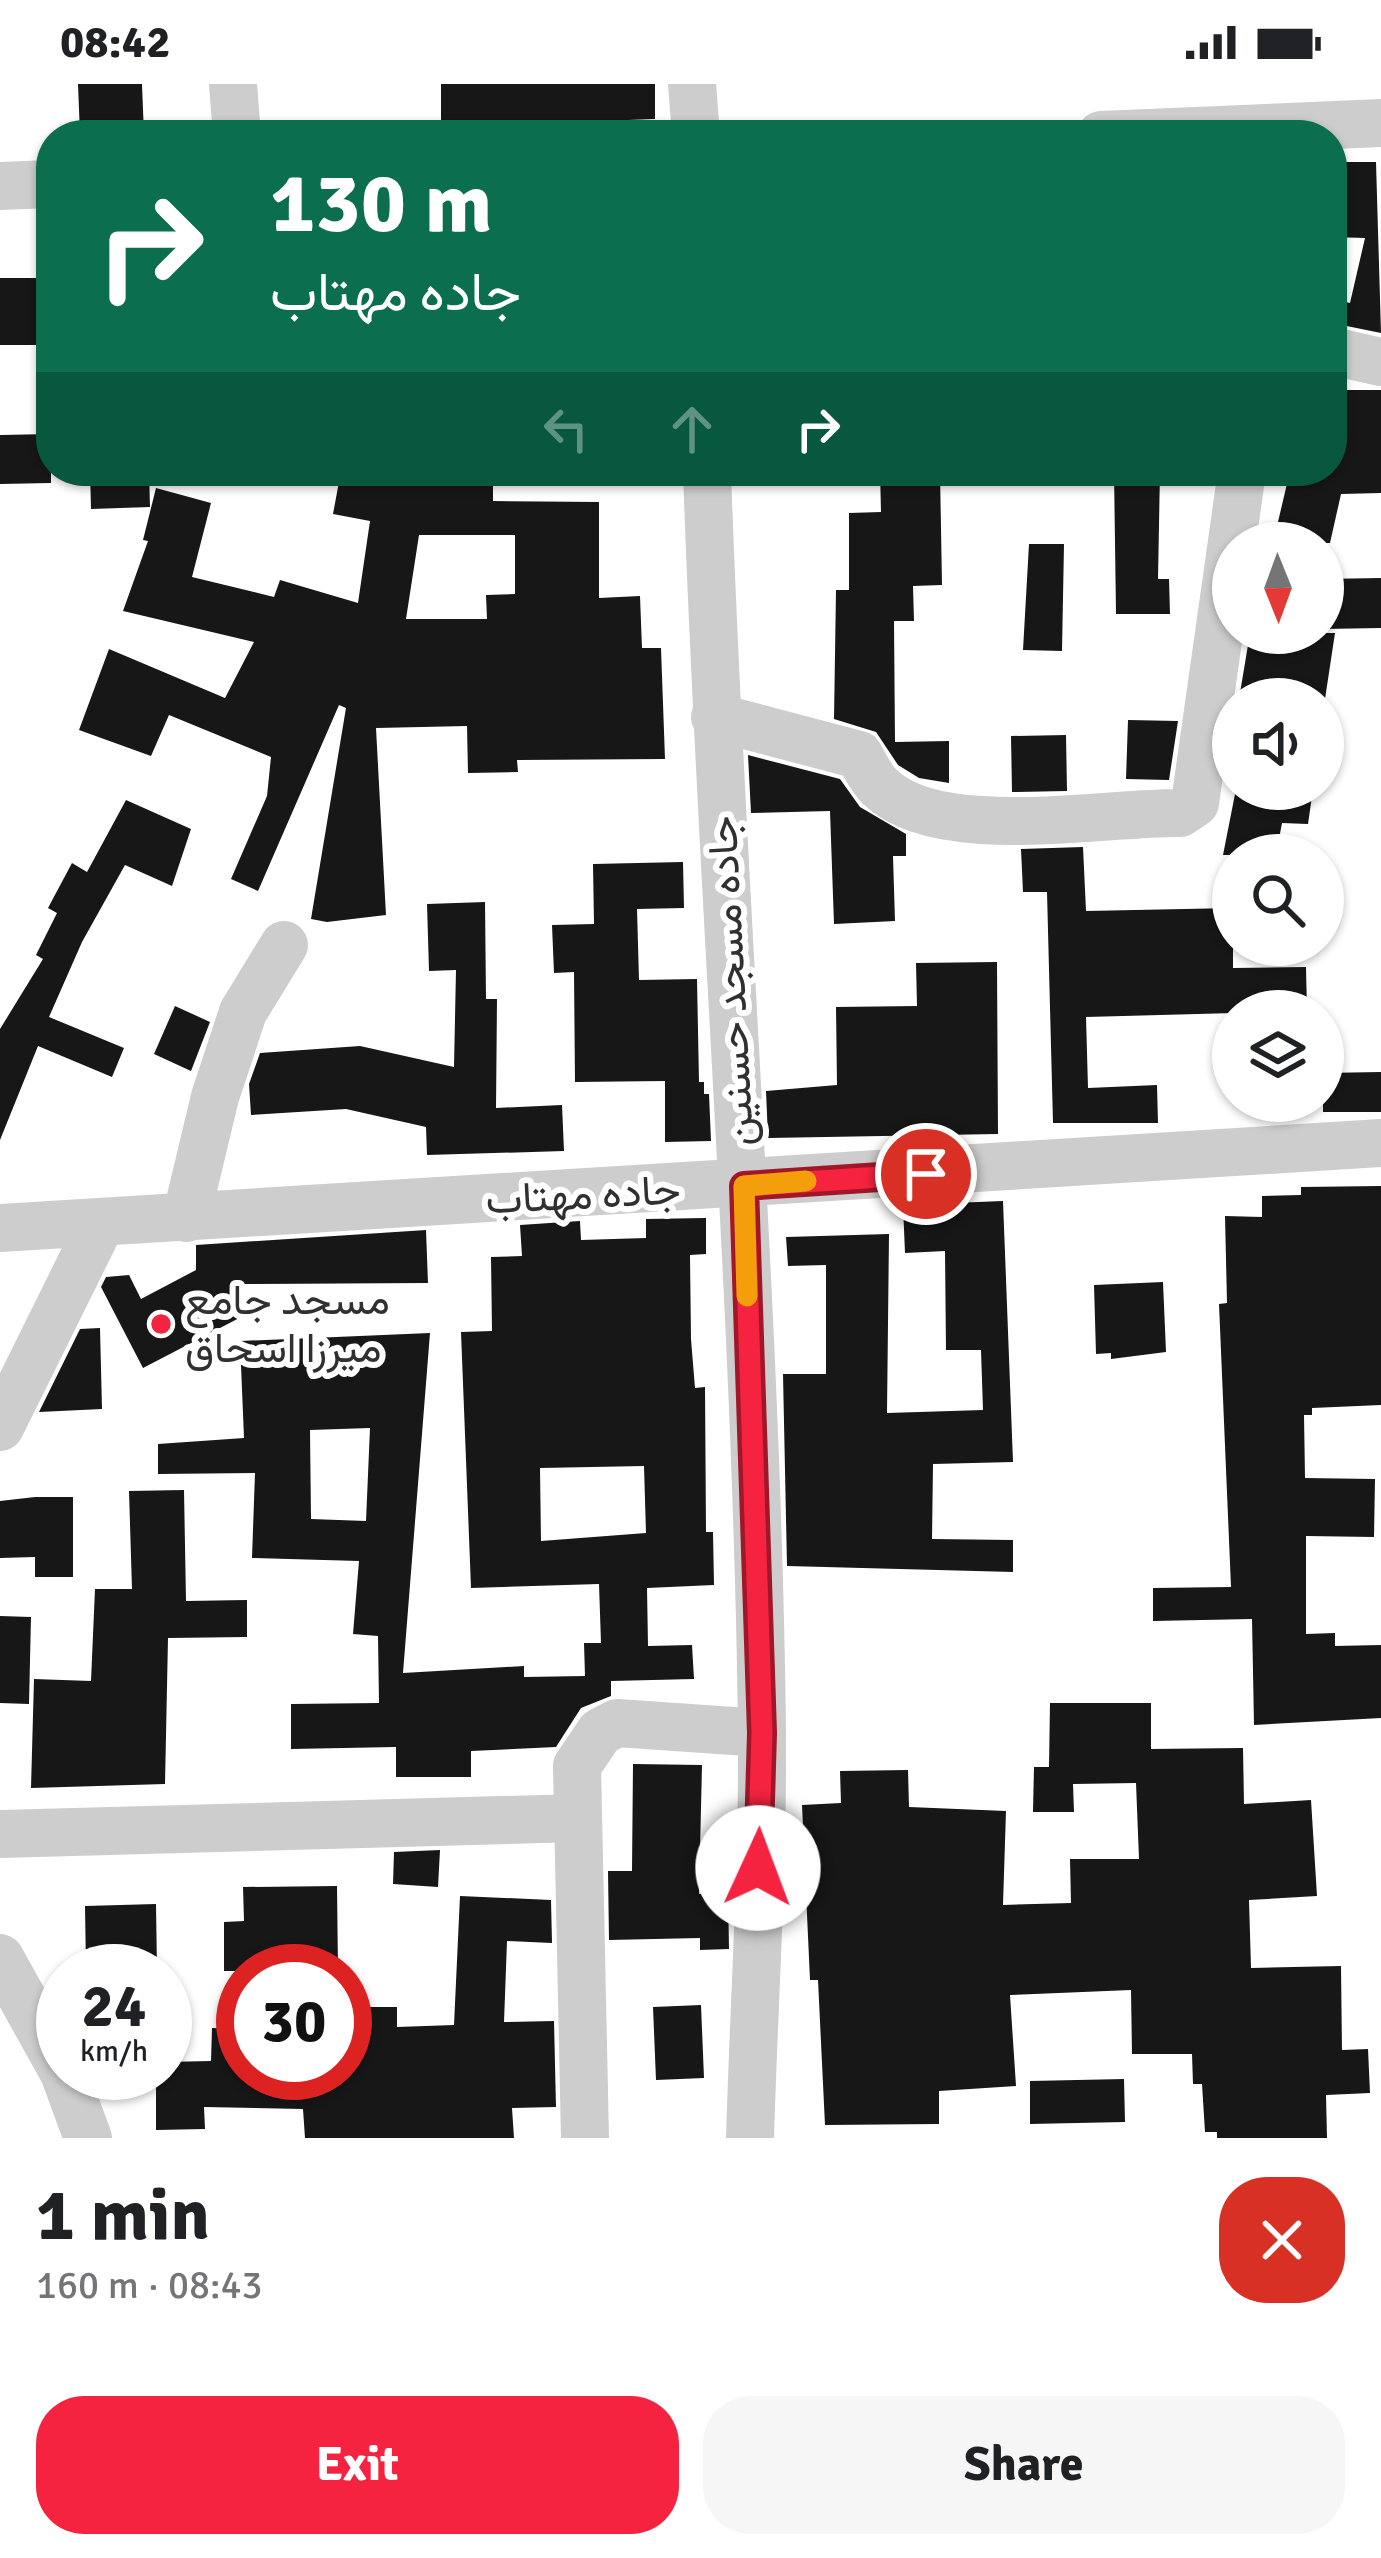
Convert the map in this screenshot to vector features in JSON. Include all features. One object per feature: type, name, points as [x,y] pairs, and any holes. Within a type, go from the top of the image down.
[{"type":"street","points":[[233,84],[235,120]]},
{"type":"street","points":[[692,84],[695,120]]},
{"type":"street","points":[[1347,124],[1381,123]]},
{"type":"street","points":[[0,186],[36,185]]},
{"type":"street","points":[[1347,355],[1381,362]]},
{"type":"street","name":"جاده مسجد حسنین","points":[[708,486],[716,718],[744,1186],[762,1733],[750,2138]]},
{"type":"street","points":[[716,718],[859,755],[880,787],[907,802],[956,817],[1024,822],[1180,813],[1195,803],[1240,486]]},
{"type":"street","points":[[186,1218],[215,1097],[243,1012],[284,945]]},
{"type":"street","name":"جاده مهتاب","points":[[0,1228],[744,1186],[1381,1143]]},
{"type":"street","points":[[0,1427],[101,1223]]},
{"type":"street","points":[[585,2138],[577,1766],[600,1732],[617,1724],[762,1733]]},
{"type":"street","points":[[0,1834],[578,1818]]},
{"type":"street","points":[[0,1958],[36,2023]]},
{"type":"street","points":[[74,2100],[88,2138]]},
{"type":"building","points":[[78,84],[142,84],[143,120],[79,120]]},
{"type":"building","points":[[441,84],[655,84],[655,119],[441,120]]},
{"type":"building","points":[[1347,162],[1376,162],[1381,333],[1347,326],[1347,302],[1365,238],[1347,237]]},
{"type":"building","points":[[0,278],[36,278],[36,345],[0,345]]},
{"type":"building","points":[[1347,390],[1381,390],[1381,493],[1341,494],[1335,522],[1278,522],[1286,486],[1347,486]]},
{"type":"building","points":[[36,434],[36,483],[0,484],[0,435]]},
{"type":"building","points":[[90,486],[149,486],[150,507],[91,509]]},
{"type":"building","points":[[338,486],[493,486],[493,501],[599,502],[599,598],[640,596],[642,648],[661,648],[665,759],[517,760],[518,772],[468,773],[467,726],[376,728],[386,915],[327,922],[311,919],[346,708],[339,705],[258,891],[231,879],[267,796],[271,757],[169,715],[151,756],[79,730],[109,649],[225,698],[254,642],[123,611],[148,541],[143,540],[156,488],[211,503],[192,577],[274,597],[280,580],[358,603],[370,521],[333,514]],"holes":[[[419,535],[515,535],[515,594],[486,595],[487,619],[406,619]]]},
{"type":"building","points":[[880,486],[940,486],[942,585],[913,586],[914,621],[894,621],[895,742],[949,741],[949,783],[919,778],[898,765],[876,732],[834,719],[836,590],[849,590],[849,513],[881,512]]},
{"type":"building","points":[[1114,486],[1160,486],[1158,579],[1169,579],[1170,614],[1116,614]]},
{"type":"building","points":[[1029,544],[1064,544],[1062,651],[1023,650]]},
{"type":"building","points":[[1381,578],[1381,628],[1344,629],[1344,579]]},
{"type":"building","points":[[1246,654],[1332,654],[1328,678],[1242,678]]},
{"type":"building","points":[[1128,720],[1178,721],[1169,780],[1126,779]]},
{"type":"building","points":[[1066,735],[1067,791],[1012,792],[1011,736]]},
{"type":"building","points":[[748,755],[840,779],[860,807],[906,834],[906,856],[893,856],[895,921],[834,924],[830,811],[751,813]]},
{"type":"building","points":[[126,800],[191,829],[172,886],[125,865],[82,942],[49,1017],[124,1048],[112,1077],[38,1046],[0,1140],[0,1029],[43,959],[36,955],[57,913],[48,908],[72,863],[87,872]]},
{"type":"building","points":[[1232,810],[1310,810],[1308,824],[1282,823],[1280,834],[1227,834]]},
{"type":"building","points":[[1083,847],[1086,911],[1212,908],[1212,966],[1306,967],[1307,990],[1212,990],[1212,1014],[1086,1017],[1088,1088],[1157,1085],[1158,1123],[1053,1123],[1047,892],[1023,892],[1021,849]]},
{"type":"building","points":[[683,862],[684,908],[637,909],[639,980],[697,979],[699,1082],[704,1082],[704,1094],[709,1094],[711,1141],[665,1142],[665,1081],[575,1082],[574,972],[554,973],[552,925],[594,924],[593,864]]},
{"type":"building","points":[[485,902],[486,999],[497,999],[496,1108],[562,1105],[564,1151],[427,1155],[426,1127],[346,1109],[251,1115],[249,1084],[260,1053],[360,1046],[454,1067],[456,970],[429,971],[427,904]]},
{"type":"building","points":[[997,962],[998,1134],[768,1138],[766,1091],[837,1085],[836,1007],[917,1006],[916,963]]},
{"type":"building","points":[[175,1006],[210,1022],[191,1071],[154,1054]]},
{"type":"building","points":[[1381,1072],[1381,1112],[1344,1112],[1344,1073]]},
{"type":"building","points":[[1381,1186],[1381,1405],[1312,1408],[1312,1415],[1304,1415],[1305,1478],[1375,1479],[1374,1537],[1306,1536],[1306,1634],[1335,1633],[1335,1646],[1381,1645],[1381,1718],[1254,1725],[1252,1619],[1153,1621],[1153,1588],[1231,1587],[1219,1304],[1227,1303],[1225,1216],[1262,1217],[1262,1196],[1301,1195],[1301,1187]]},
{"type":"building","points":[[1003,1201],[1013,1462],[933,1464],[932,1539],[1013,1540],[1013,1572],[787,1566],[783,1374],[826,1374],[826,1265],[788,1266],[786,1237],[889,1234],[887,1413],[983,1410],[981,1350],[946,1350],[945,1251],[905,1253],[903,1205]]},
{"type":"building","points":[[706,1218],[706,1254],[690,1255],[691,1339],[695,1388],[705,1387],[706,1532],[713,1532],[714,1585],[647,1588],[648,1646],[692,1645],[694,1679],[611,1681],[611,1696],[581,1708],[556,1747],[471,1751],[471,1777],[396,1777],[396,1747],[291,1749],[291,1704],[379,1703],[378,1636],[353,1634],[359,1561],[252,1558],[255,1473],[158,1474],[158,1444],[244,1438],[240,1341],[430,1333],[403,1673],[524,1666],[524,1677],[585,1676],[584,1643],[601,1643],[599,1584],[471,1588],[461,1332],[492,1331],[491,1257],[522,1256],[520,1225],[580,1221],[581,1240],[646,1238],[646,1219]],"holes":[[[370,1428],[366,1521],[311,1519],[310,1430]],[[644,1466],[646,1533],[541,1541],[540,1468]]]},
{"type":"building","points":[[426,1230],[428,1283],[244,1284],[245,1315],[143,1368],[101,1287],[106,1277],[129,1275],[141,1299],[196,1270],[196,1245]]},
{"type":"building","points":[[1163,1282],[1166,1352],[1111,1359],[1111,1353],[1096,1354],[1094,1285]]},
{"type":"building","points":[[100,1328],[102,1409],[39,1412],[80,1329]]},
{"type":"building","points":[[184,1490],[186,1601],[247,1600],[247,1637],[168,1638],[165,1784],[31,1788],[34,1679],[91,1681],[95,1589],[132,1589],[129,1491]]},
{"type":"building","points":[[73,1497],[73,1577],[35,1577],[35,1557],[0,1558],[0,1501]]},
{"type":"building","points":[[0,1616],[31,1617],[29,1704],[0,1703]]},
{"type":"building","points":[[1050,1703],[1151,1703],[1151,1749],[1243,1748],[1244,1804],[1311,1800],[1317,1896],[1249,1900],[1251,1968],[1341,1966],[1342,2050],[1368,2049],[1370,2093],[1326,2095],[1327,2138],[1217,2138],[1217,2132],[1205,2132],[1202,2084],[1193,2084],[1192,2054],[1132,2054],[1131,1990],[1010,1995],[1016,2086],[939,2091],[939,2124],[825,2125],[818,1980],[810,1980],[802,1805],[841,1803],[840,1771],[908,1770],[909,1807],[1006,1811],[1003,1905],[1071,1903],[1070,1859],[1139,1859],[1136,1783],[1073,1784],[1074,1812],[1033,1812],[1034,1767],[1049,1767]]},
{"type":"building","points":[[633,1764],[702,1765],[699,1894],[728,1893],[729,1949],[700,1950],[700,1938],[609,1940],[608,1871],[632,1871]]},
{"type":"building","points":[[440,1850],[438,1887],[393,1884],[394,1852]]},
{"type":"building","points":[[337,1886],[338,1944],[224,1944],[224,1922],[244,1921],[243,1887]]},
{"type":"building","points":[[460,1896],[551,1900],[552,1943],[507,1941],[504,2022],[554,2021],[556,2107],[512,2108],[514,2138],[305,2138],[303,2109],[204,2107],[205,2129],[156,2130],[156,2100],[192,2100],[192,2061],[211,2061],[212,2028],[216,2028],[216,2100],[372,2100],[372,2007],[397,2007],[397,2027],[454,2025]]},
{"type":"building","points":[[156,1904],[157,1944],[86,1944],[85,1906]]},
{"type":"building","points":[[701,2005],[704,2078],[656,2080],[653,2007]]},
{"type":"building","points":[[1124,2079],[1125,2122],[1030,2124],[1030,2081]]},
{"type":"slow traffic","points":[[747,1296],[744,1186],[806,1181]]},
{"type":"place","name":"مسجد جامع میرزا اسحاق","points":[[161,1324]]},
{"type":"route","points":[[758,1868],[762,1733],[744,1186],[926,1174]]}]
